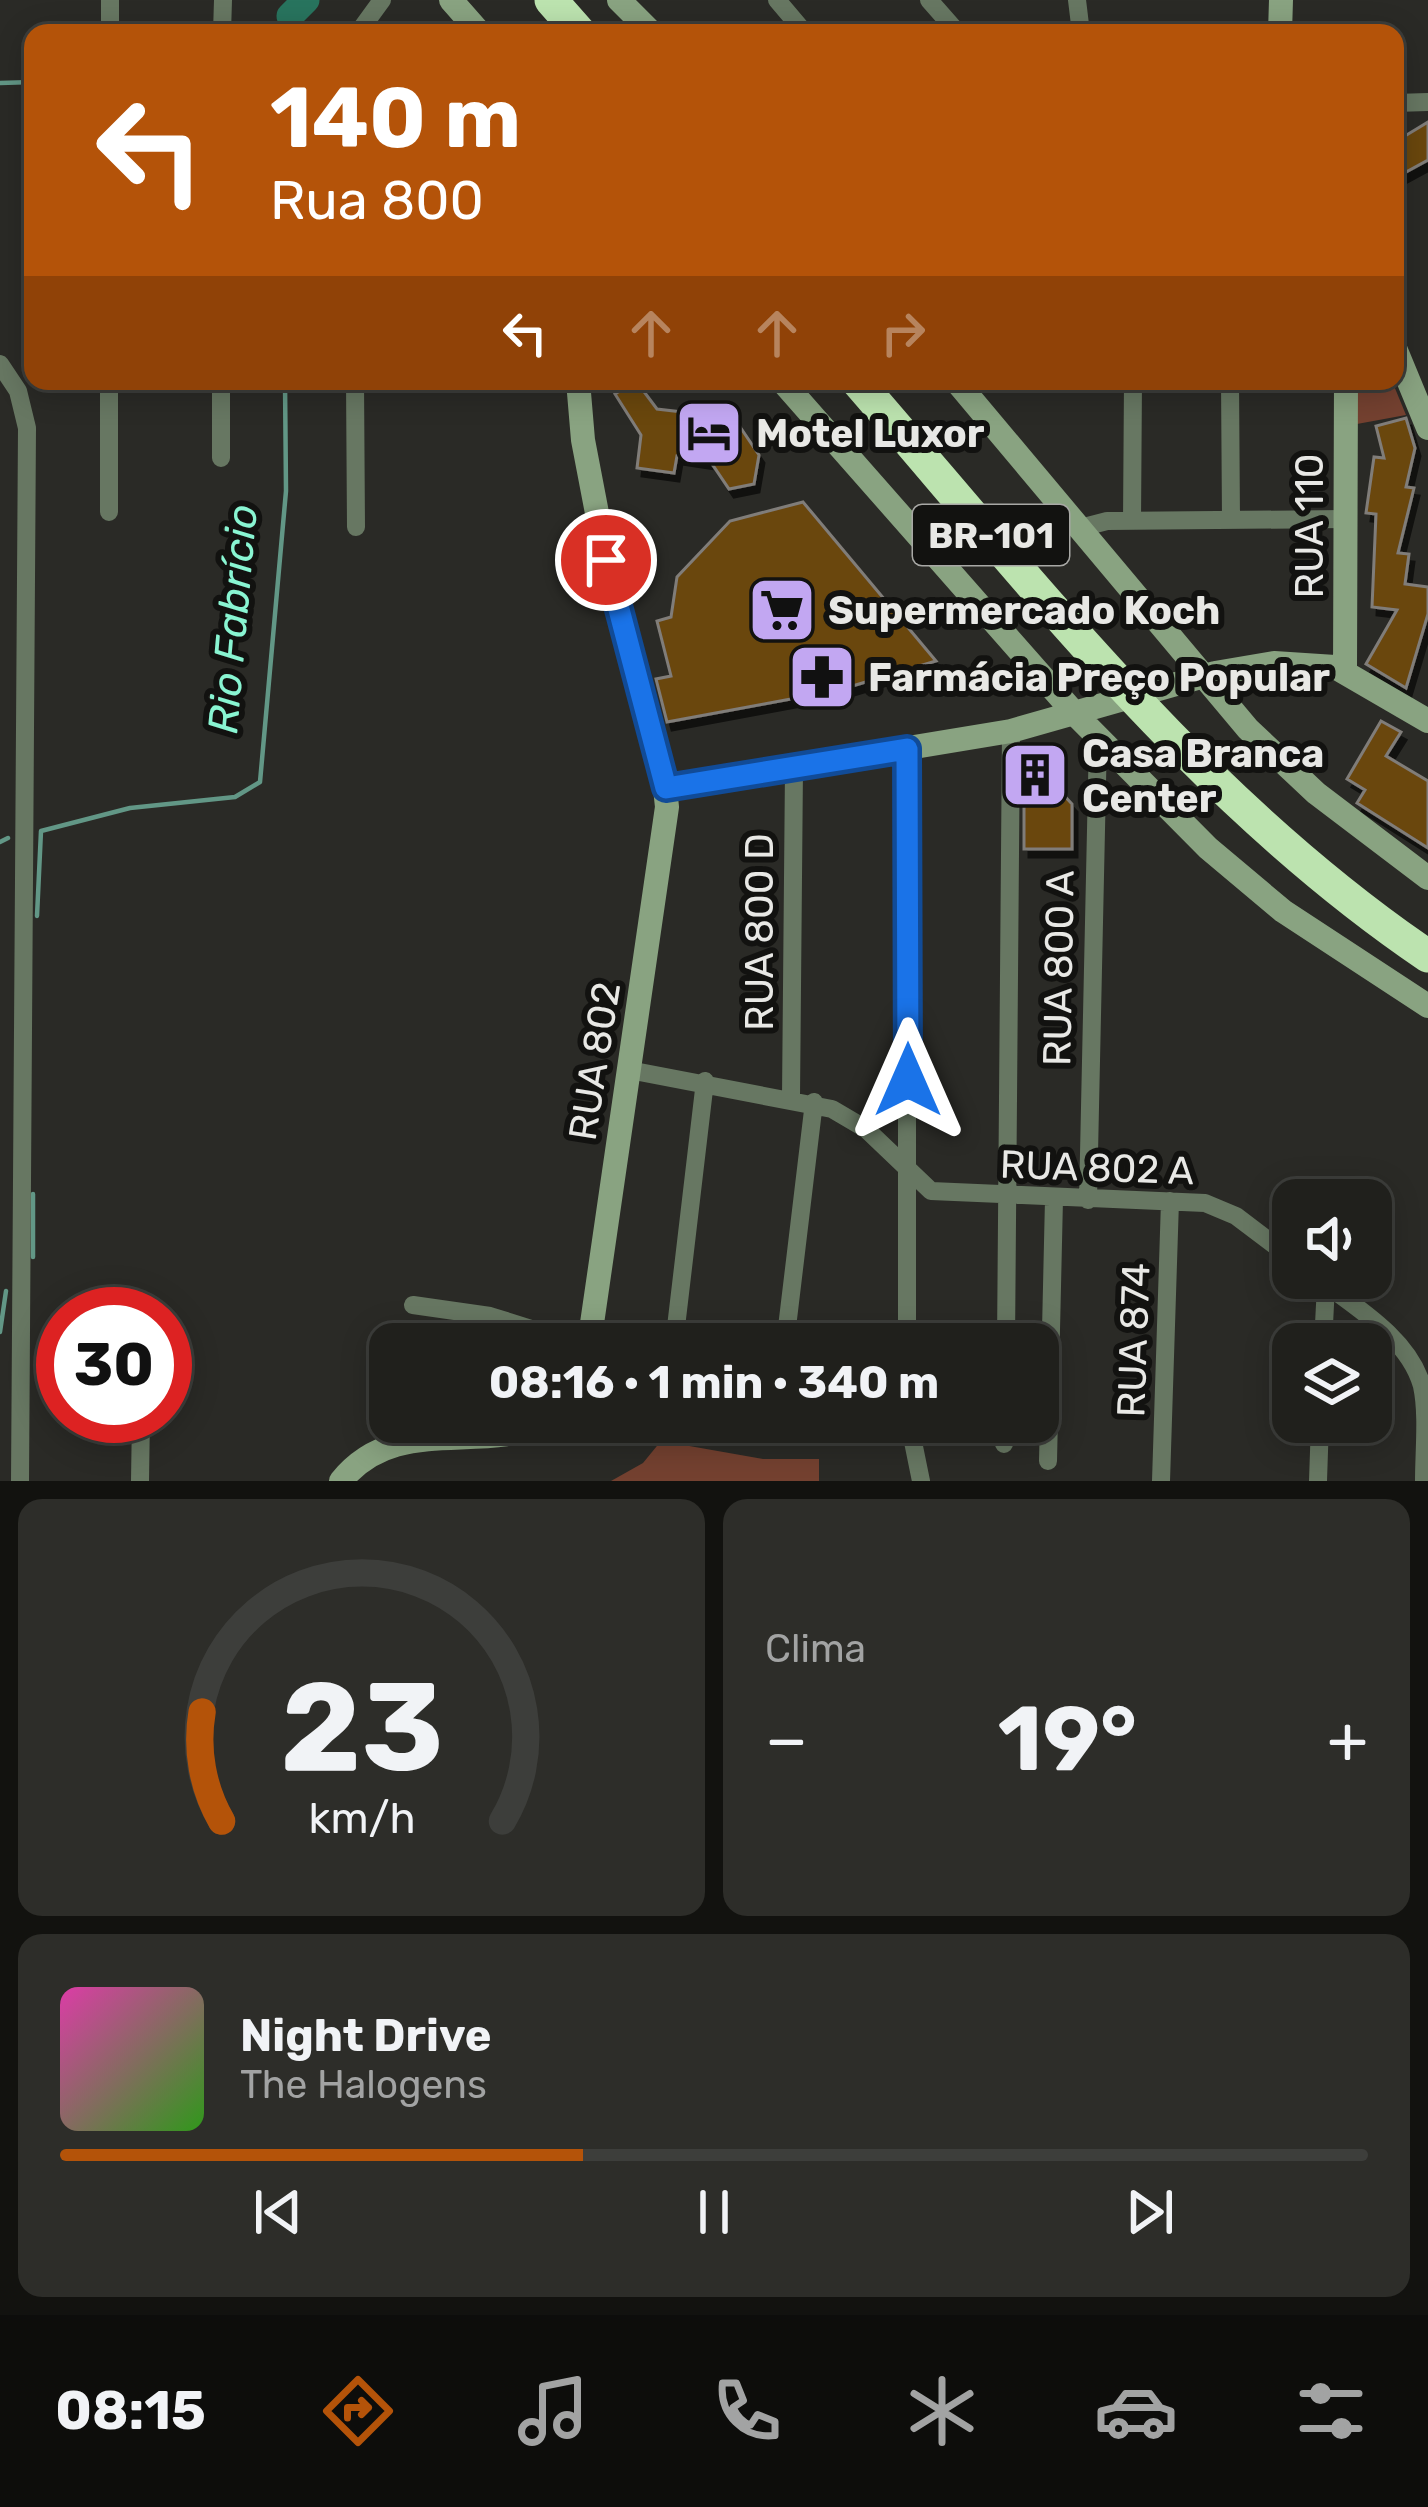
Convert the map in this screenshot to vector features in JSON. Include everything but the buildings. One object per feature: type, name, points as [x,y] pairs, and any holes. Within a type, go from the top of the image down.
[{"type":"highway","points":[[525,0],[546,24]]},
{"type":"highway","points":[[551,0],[572,24]]},
{"type":"highway","name":"BR-101","points":[[865,390],[1266,833],[1428,956]]},
{"type":"highway","name":"BR-101","points":[[891,390],[1140,698],[1299,832],[1428,929]]},
{"type":"main road","points":[[451,0],[471,24]]},
{"type":"main road","points":[[619,0],[640,17]]},
{"type":"main road","points":[[1404,370],[1428,428]]},
{"type":"main road","name":"RUA 802","points":[[579,390],[598,524],[666,788],[662,856],[592,1323]]},
{"type":"main road","points":[[790,390],[1076,715],[1259,893],[1428,1006]]},
{"type":"main road","points":[[964,390],[1203,676],[1316,793],[1428,878]]},
{"type":"main road","name":"RUA 110","points":[[1345,671],[1346,390]]},
{"type":"main road","points":[[666,788],[1023,728],[1140,698],[1203,676],[1290,662],[1345,671],[1428,721]]},
{"type":"main road","points":[[1053,688],[1140,698]]},
{"type":"main road","points":[[1023,728],[1053,688]]},
{"type":"main road","points":[[1098,737],[1140,698]]},
{"type":"main road","points":[[340,1481],[364,1457],[390,1443]]},
{"type":"street","points":[[776,0],[797,24]]},
{"type":"street","points":[[929,0],[950,24]]},
{"type":"street","points":[[4,374],[26,409],[27,428],[20,1481]]},
{"type":"street","points":[[109,390],[109,512]]},
{"type":"street","points":[[221,390],[221,458]]},
{"type":"street","points":[[356,390],[356,527]]},
{"type":"street","points":[[1132,520],[1133,390]]},
{"type":"street","points":[[1230,390],[1231,520]]},
{"type":"street","points":[[1080,529],[1132,520],[1346,519]]},
{"type":"street","points":[[1006,1323],[1023,728]]},
{"type":"street","name":"RUA 800 A","points":[[1088,1200],[1098,737]]},
{"type":"street","points":[[907,749],[907,1323]]},
{"type":"street","name":"RUA 800 D","points":[[791,1097],[794,768]]},
{"type":"street","name":"RUA 802 A","points":[[628,1070],[814,1102],[866,1129],[908,1175],[941,1194],[1170,1201],[1225,1210],[1272,1244]]},
{"type":"street","points":[[676,1323],[705,1081]]},
{"type":"street","points":[[788,1323],[814,1102]]},
{"type":"street","points":[[1048,1460],[1054,1199]]},
{"type":"street","name":"RUA 874","points":[[1161,1481],[1170,1201]]},
{"type":"street","points":[[1342,1299],[1406,1355],[1423,1387],[1424,1481]]},
{"type":"street","points":[[413,1305],[512,1323]]},
{"type":"street","points":[[140,1443],[140,1481]]},
{"type":"street","points":[[897,1481],[920,1476],[913,1443]]},
{"type":"street","points":[[1318,1481],[1319,1443]]},
{"type":"shaded area","points":[[1356,390],[1396,390],[1406,415],[1357,424]]},
{"type":"shaded area","points":[[659,1443],[672,1443],[763,1459],[819,1459],[819,1481],[611,1481],[643,1463]]},
{"type":"waterway","name":"Rio Fabrício","points":[[290,16],[306,0]]},
{"type":"waterway","points":[[280,24],[290,16]]},
{"type":"waterway","name":"Rio Fabrício","points":[[289,24],[290,16]]},
{"type":"waterway","points":[[0,83],[24,82]]},
{"type":"waterway","name":"Rio Fabrício","points":[[37,916],[41,831],[130,808],[235,797],[260,782],[286,491],[285,390]]},
{"type":"waterway","name":"Rio Fabrício","points":[[0,842],[8,838]]},
{"type":"waterway","points":[[33,1194],[33,1257]]},
{"type":"waterway","points":[[0,1332],[6,1291]]},
{"type":"place","name":"Motel Luxor","points":[[709,433]]},
{"type":"place","name":"Supermercado Koch","points":[[782,610]]},
{"type":"place","name":"Farmácia Preço Popular","points":[[822,677]]},
{"type":"place","name":"Casa Branca Center","points":[[1035,775]]},
{"type":"route","points":[[606,560],[666,788],[907,749],[908,1080]]}]
